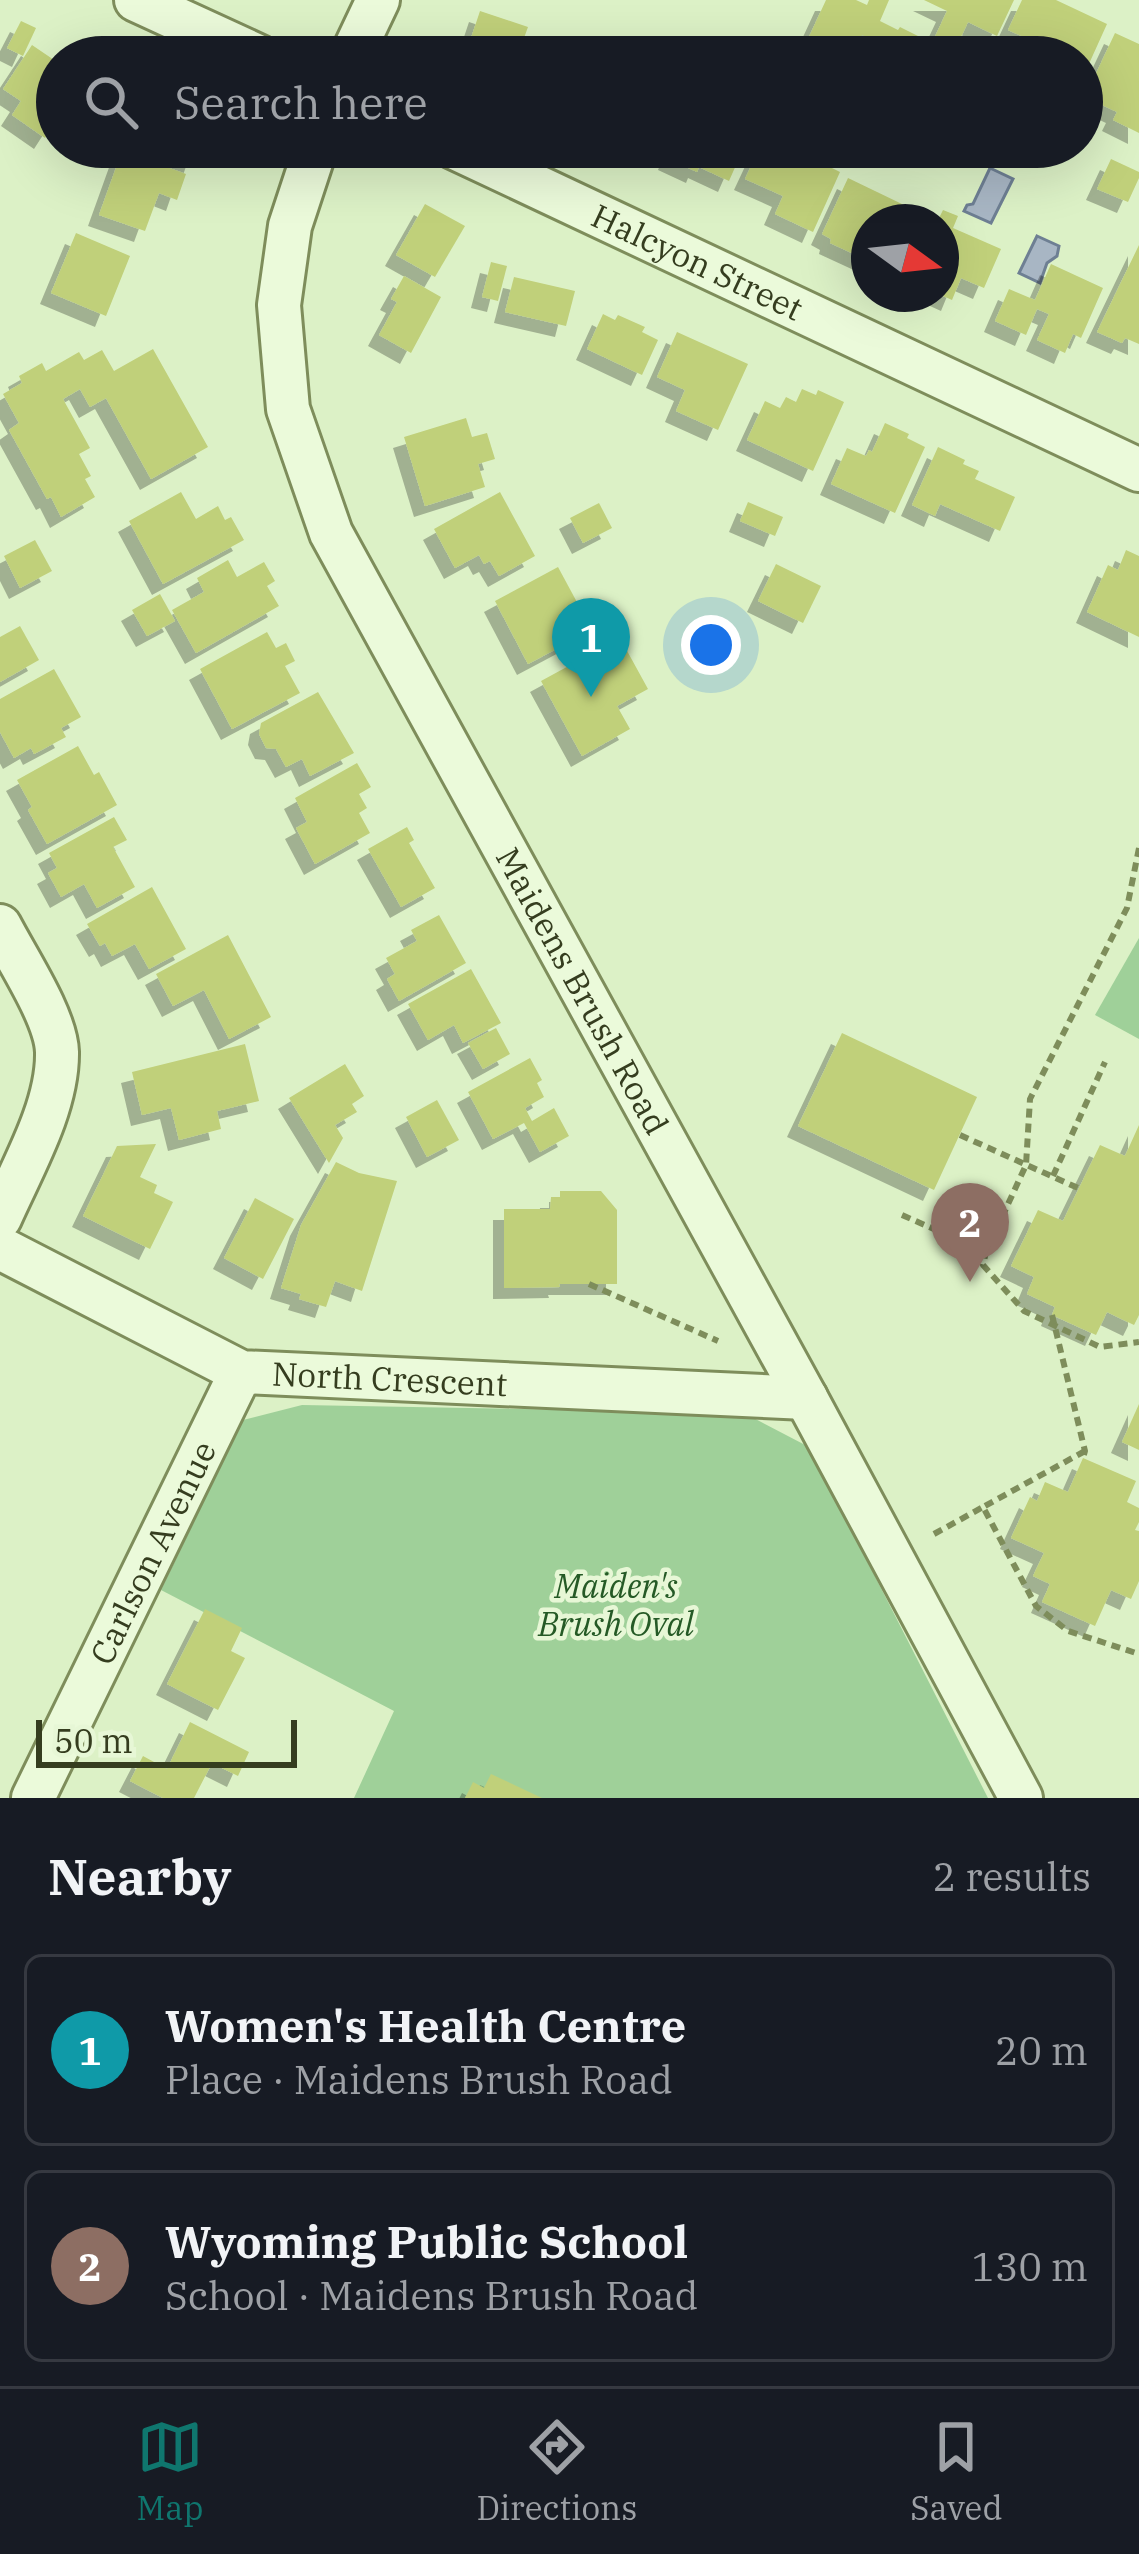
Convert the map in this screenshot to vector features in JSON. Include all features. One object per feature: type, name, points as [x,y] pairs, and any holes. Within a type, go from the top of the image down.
[{"type":"street","points":[[136,0],[214,36]]},
{"type":"street","points":[[361,36],[378,0]]},
{"type":"street","name":"Maidens Brush Road","points":[[309,168],[290,226],[279,305],[288,409],[331,533],[1022,1798]]},
{"type":"street","name":"Halcyon Street","points":[[498,168],[1139,470]]},
{"type":"street","points":[[0,926],[44,1008],[57,1049],[52,1100],[0,1218]]},
{"type":"street","name":"North Crescent","points":[[0,1248],[241,1372],[806,1398]]},
{"type":"street","name":"Carlson Avenue","points":[[33,1798],[241,1372]]},
{"type":"path","points":[[1139,848],[1127,908],[1030,1099],[1026,1165],[983,1265],[1024,1311],[1100,1347],[1139,1342]]},
{"type":"path","points":[[1053,1176],[1105,1062]]},
{"type":"path","points":[[960,1135],[1078,1188]]},
{"type":"path","points":[[902,1215],[986,1252]]},
{"type":"path","points":[[590,1283],[718,1341]]},
{"type":"path","points":[[934,1534],[1084,1454],[1052,1315]]},
{"type":"path","points":[[983,1507],[1036,1606],[1068,1631],[1139,1654]]},
{"type":"green space","points":[[1139,938],[1139,1039],[1095,1015]]},
{"type":"green space","name":"Maiden's Brush Oval","points":[[302,1405],[744,1413],[809,1447],[988,1798],[354,1798],[394,1711],[161,1590],[243,1420]]},
{"type":"water","points":[[990,168],[1013,179],[991,223],[964,211],[973,204]]},
{"type":"water","points":[[1037,236],[1059,246],[1040,283],[1019,273]]},
{"type":"building","points":[[826,0],[856,0],[867,5],[869,0],[889,0],[880,21],[918,36],[862,35],[809,36]]},
{"type":"building","points":[[924,0],[1014,0],[997,36],[968,22],[961,36],[935,36],[947,11]]},
{"type":"building","points":[[1022,0],[1056,0],[1107,24],[1102,36],[1021,36],[1008,30]]},
{"type":"building","points":[[480,11],[528,27],[525,36],[472,36]]},
{"type":"building","points":[[21,21],[36,28],[23,56],[7,48]]},
{"type":"building","points":[[1115,33],[1139,44],[1139,133],[1113,120],[1117,112],[1103,105],[1103,59]]},
{"type":"building","points":[[32,45],[36,48],[36,132],[12,115],[21,101],[3,89]]},
{"type":"building","points":[[1111,159],[1139,172],[1128,202],[1097,189]]},
{"type":"building","points":[[116,168],[169,168],[186,174],[177,200],[159,193],[145,231],[99,215]]},
{"type":"building","points":[[701,168],[735,168],[729,181]]},
{"type":"building","points":[[750,168],[832,168],[840,172],[813,232],[775,214],[783,196],[745,179]]},
{"type":"building","points":[[848,178],[902,204],[851,204],[851,253],[822,234]]},
{"type":"building","points":[[425,204],[465,226],[435,277],[396,255]]},
{"type":"building","points":[[959,231],[1001,249],[984,288],[961,278],[959,283]]},
{"type":"building","points":[[76,233],[130,256],[106,316],[51,293]]},
{"type":"building","points":[[1139,245],[1139,344],[1125,338],[1122,343],[1097,332]]},
{"type":"building","points":[[491,262],[507,266],[498,301],[482,297]]},
{"type":"building","points":[[1051,264],[1103,288],[1081,338],[1073,334],[1065,353],[1037,340],[1049,314],[1037,309],[1026,335],[995,321],[1009,289],[1035,300]]},
{"type":"building","points":[[404,276],[441,297],[411,353],[379,335],[397,302],[391,299]]},
{"type":"building","points":[[514,277],[575,291],[566,326],[505,312]]},
{"type":"building","points":[[603,314],[645,327],[642,332],[658,340],[642,375],[587,349]]},
{"type":"building","points":[[677,332],[748,364],[718,430],[676,411],[685,390],[657,377]]},
{"type":"building","points":[[153,349],[208,447],[151,479],[106,398],[90,407],[80,389],[63,399],[90,448],[79,454],[95,497],[61,517],[9,430],[19,423],[3,394],[22,383],[19,376],[42,363],[46,371],[79,352],[84,360],[102,350],[114,371]]},
{"type":"building","points":[[802,389],[816,395],[818,390],[844,402],[813,471],[747,440],[765,401],[780,408],[786,397],[796,402]]},
{"type":"building","points":[[466,418],[472,437],[487,433],[495,459],[478,464],[485,487],[425,506],[404,437]]},
{"type":"building","points":[[885,423],[925,447],[895,513],[831,484],[847,448],[866,456]]},
{"type":"building","points":[[938,447],[979,471],[975,479],[1015,497],[1000,531],[940,504],[935,516],[912,505]]},
{"type":"building","points":[[181,492],[196,519],[218,506],[225,520],[231,517],[244,540],[163,584],[129,521]]},
{"type":"building","points":[[500,492],[535,556],[499,576],[490,561],[484,564],[479,555],[455,568],[434,529]]},
{"type":"building","points":[[748,502],[783,517],[775,536],[740,521]]},
{"type":"building","points":[[599,503],[612,528],[583,543],[570,518]]},
{"type":"building","points":[[35,540],[52,571],[20,588],[4,556]]},
{"type":"building","points":[[1126,550],[1139,556],[1139,637],[1087,612],[1108,565],[1118,570]]},
{"type":"building","points":[[228,560],[237,577],[264,562],[275,581],[267,586],[279,606],[196,653],[172,610],[204,592],[197,578]]},
{"type":"building","points":[[776,564],[821,586],[803,623],[758,601]]},
{"type":"building","points":[[558,567],[592,630],[528,664],[495,601]]},
{"type":"building","points":[[160,594],[175,621],[147,636],[132,610]]},
{"type":"building","points":[[20,626],[39,660],[0,682],[0,637]]},
{"type":"building","points":[[267,632],[276,648],[286,643],[295,661],[285,666],[300,693],[232,729],[200,669]]},
{"type":"building","points":[[620,638],[648,689],[617,706],[630,729],[582,756],[541,681]]},
{"type":"building","points":[[54,669],[81,717],[61,728],[66,737],[34,754],[31,748],[14,758],[0,732],[0,699]]},
{"type":"building","points":[[318,692],[354,753],[310,776],[302,759],[286,767],[276,749],[266,748],[259,734],[261,723]]},
{"type":"building","points":[[78,746],[117,805],[47,844],[17,780]]},
{"type":"building","points":[[357,763],[371,787],[359,794],[367,808],[359,813],[370,833],[315,864],[296,828],[307,822],[295,798]]},
{"type":"building","points":[[114,817],[127,840],[113,847],[135,887],[97,908],[84,884],[61,897],[48,873],[57,868],[49,853]]},
{"type":"building","points":[[407,827],[414,840],[409,843],[435,888],[401,907],[368,849]]},
{"type":"building","points":[[152,887],[186,949],[149,969],[135,944],[112,956],[87,924]]},
{"type":"building","points":[[439,915],[466,963],[399,1001],[387,979],[395,974],[386,958],[417,941],[411,930]]},
{"type":"building","points":[[228,935],[271,1017],[229,1039],[204,990],[173,1006],[156,974]]},
{"type":"building","points":[[471,969],[501,1023],[463,1043],[454,1025],[428,1040],[408,1004]]},
{"type":"building","points":[[496,1028],[510,1054],[483,1069],[468,1043]]},
{"type":"building","points":[[842,1033],[977,1097],[934,1190],[798,1126]]},
{"type":"building","points":[[245,1044],[259,1101],[217,1111],[221,1129],[179,1140],[171,1108],[142,1115],[132,1072]]},
{"type":"building","points":[[530,1058],[542,1080],[537,1083],[544,1097],[525,1108],[532,1121],[554,1108],[569,1136],[540,1152],[524,1123],[493,1139],[468,1092]]},
{"type":"building","points":[[345,1064],[364,1096],[352,1104],[357,1112],[335,1125],[343,1138],[329,1163],[289,1098]]},
{"type":"building","points":[[437,1100],[459,1140],[427,1157],[406,1117]]},
{"type":"building","points":[[1139,1125],[1139,1315],[1134,1325],[1107,1312],[1096,1335],[1052,1315],[1055,1307],[1027,1294],[1034,1277],[1011,1266],[1038,1210],[1063,1221],[1100,1145],[1125,1156]]},
{"type":"building","points":[[156,1144],[140,1177],[157,1185],[154,1193],[173,1202],[150,1249],[83,1216],[117,1146]]},
{"type":"building","points":[[336,1162],[359,1173],[397,1181],[362,1291],[335,1281],[326,1307],[281,1288],[301,1225]]},
{"type":"building","points":[[560,1191],[601,1191],[617,1210],[617,1284],[504,1288],[504,1209],[550,1209],[551,1197],[560,1197]]},
{"type":"building","points":[[255,1198],[294,1219],[263,1279],[224,1258]]},
{"type":"building","points":[[1139,1404],[1139,1450],[1122,1442]]},
{"type":"building","points":[[1083,1458],[1136,1481],[1127,1502],[1139,1508],[1135,1530],[1139,1531],[1139,1581],[1131,1599],[1111,1590],[1095,1626],[1042,1602],[1050,1584],[1033,1576],[1044,1553],[1011,1538],[1030,1497],[1037,1501],[1045,1482],[1068,1492]]},
{"type":"building","points":[[205,1609],[242,1628],[231,1651],[245,1658],[218,1710],[167,1684]]},
{"type":"building","points":[[190,1722],[249,1752],[238,1776],[212,1763],[194,1798],[163,1798],[130,1781],[143,1756],[167,1769]]},
{"type":"building","points":[[491,1774],[542,1798],[465,1798],[473,1782],[484,1788]]},
{"type":"place","name":"Women's Health Centre","points":[[591,697]]},
{"type":"place","name":"Wyoming Public School","points":[[970,1282]]}]
